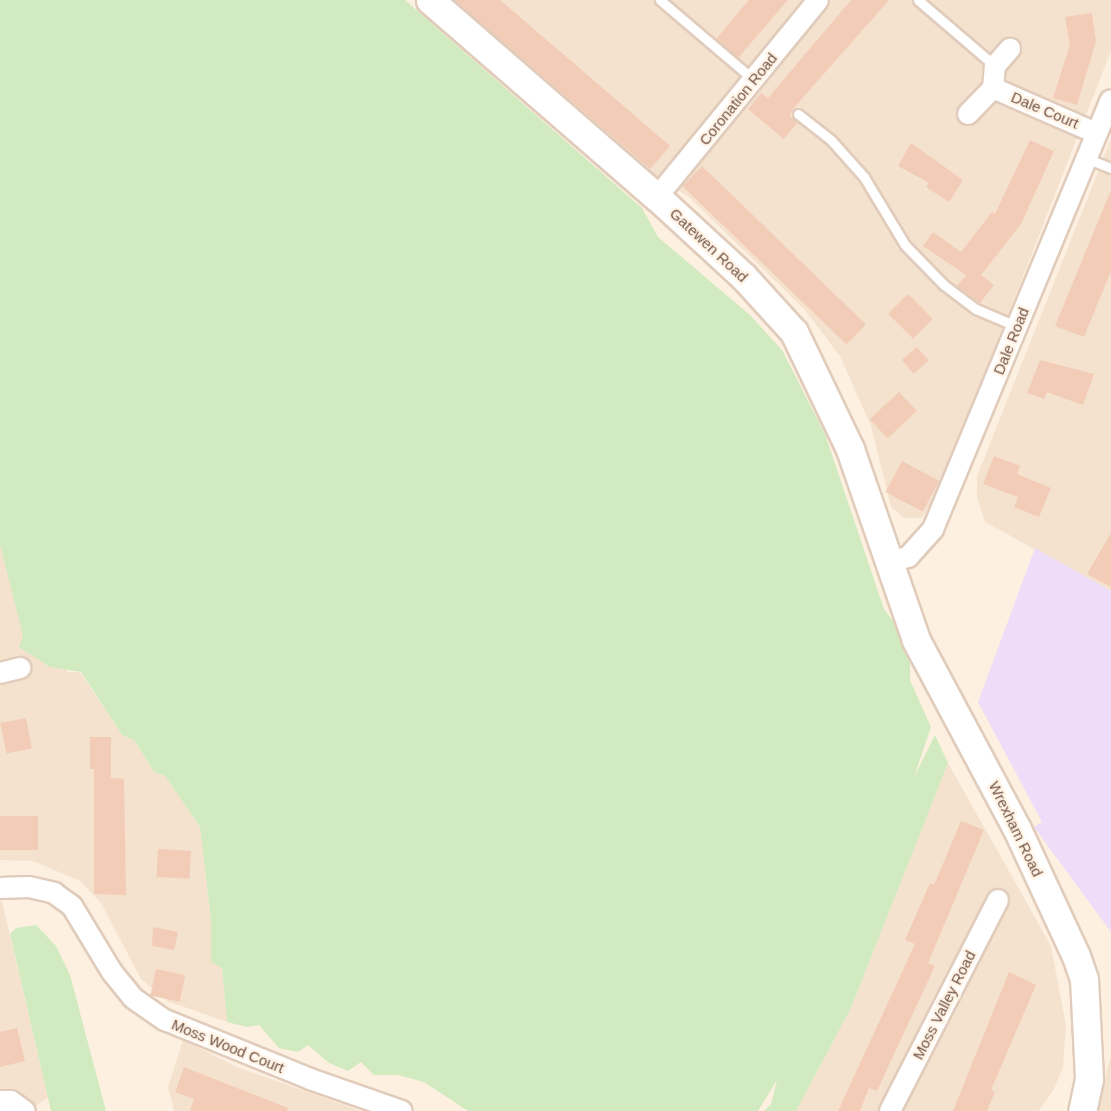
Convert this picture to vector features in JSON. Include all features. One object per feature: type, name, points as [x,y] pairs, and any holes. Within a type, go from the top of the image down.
[{"type":"main road","name":"Gatewen Road","points":[[430,0],[657,197],[743,276],[794,332],[850,449],[889,562]]},
{"type":"main road","name":"Wrexham Road","points":[[889,562],[916,640],[1017,829],[1076,956],[1084,979],[1089,1078],[1082,1111]]},
{"type":"street","name":"Coronation Road","points":[[657,197],[818,0]]},
{"type":"street","points":[[995,66],[1010,49]]},
{"type":"street","name":"Dale Court","points":[[968,114],[993,88],[995,66]]},
{"type":"street","name":"Dale Court","points":[[993,88],[1096,133]]},
{"type":"street","name":"Dale Road","points":[[889,562],[908,557],[933,529],[1111,100]]},
{"type":"street","points":[[0,673],[20,668]]},
{"type":"street","name":"Moss Wood Court","points":[[0,888],[29,887],[54,893],[72,906],[96,939],[112,972],[133,998],[165,1020],[310,1079],[402,1111]]},
{"type":"street","name":"Moss Valley Road","points":[[890,1111],[998,900]]},
{"type":"street","points":[[0,1101],[11,1101],[25,1111]]},
{"type":"lane","points":[[660,0],[754,80]]},
{"type":"lane","points":[[918,0],[995,66]]},
{"type":"lane","points":[[798,114],[831,140],[864,177],[905,245],[944,285],[975,309],[1016,326]]},
{"type":"lane","points":[[1086,158],[1111,168]]},
{"type":"shaded area","points":[[449,0],[1111,0],[1111,51],[942,484],[922,518],[904,518],[891,507],[871,426],[840,356],[805,310],[690,198],[650,171]]},
{"type":"shaded area","points":[[1111,139],[1111,591],[985,522],[977,497],[977,476]]},
{"type":"shaded area","points":[[0,431],[67,672],[80,672],[122,735],[134,740],[154,772],[165,776],[200,827],[211,920],[211,962],[222,968],[227,1022],[167,1001],[141,979],[101,903],[80,881],[33,861],[0,860]]},
{"type":"shaded area","points":[[1035,548],[1111,591],[1111,932],[1034,827],[1042,822],[978,702]]},
{"type":"shaded area","points":[[948,763],[1051,946],[1066,1026],[1063,1067],[1054,1089],[1039,1111],[796,1111],[851,1008]]},
{"type":"shaded area","points":[[0,893],[48,1098],[27,1111],[0,1111]]},
{"type":"shaded area","points":[[183,1040],[237,1067],[361,1111],[174,1111],[168,1087]]},
{"type":"shaded area","points":[[1111,1055],[1111,1111],[1096,1111],[1103,1086]]},
{"type":"green space","points":[[0,0],[405,0],[642,208],[658,237],[750,315],[782,350],[825,434],[884,609],[910,644],[910,680],[931,727],[914,777],[935,735],[948,763],[851,1008],[796,1111],[764,1111],[771,1104],[777,1080],[758,1111],[468,1111],[424,1082],[398,1075],[374,1075],[361,1062],[348,1071],[329,1063],[308,1045],[298,1052],[279,1048],[259,1025],[247,1027],[227,1022],[222,968],[211,962],[211,920],[200,827],[165,776],[154,772],[134,740],[122,735],[81,672],[50,667],[19,647],[23,635],[0,545]]},
{"type":"green space","points":[[36,925],[56,946],[70,975],[106,1111],[51,1111],[10,934],[16,928]]},
{"type":"building","points":[[454,0],[500,0],[670,146],[650,169]]},
{"type":"building","points":[[749,0],[788,0],[738,58],[716,39]]},
{"type":"building","points":[[851,0],[889,0],[792,110],[790,116],[798,122],[784,139],[748,109],[761,93],[768,98]]},
{"type":"building","points":[[1092,13],[1096,41],[1077,105],[1053,98],[1070,45],[1065,17]]},
{"type":"building","points":[[1030,140],[1054,151],[1021,224],[981,275],[994,285],[980,303],[957,286],[966,275],[923,246],[933,232],[961,252],[992,212],[995,214]]},
{"type":"building","points":[[911,143],[963,180],[949,202],[926,187],[929,183],[898,166]]},
{"type":"building","points":[[702,166],[866,324],[847,345],[683,186]]},
{"type":"building","points":[[1111,190],[1111,271],[1084,337],[1055,326]]},
{"type":"building","points":[[908,294],[933,319],[913,339],[888,314]]},
{"type":"building","points":[[917,347],[929,361],[914,374],[902,360]]},
{"type":"building","points":[[1040,360],[1094,374],[1083,405],[1047,392],[1044,399],[1027,393]]},
{"type":"building","points":[[899,392],[917,411],[887,438],[870,419]]},
{"type":"building","points":[[994,456],[1020,466],[1017,474],[1051,488],[1039,517],[1014,507],[1018,497],[983,484]]},
{"type":"building","points":[[902,461],[939,481],[923,512],[886,492]]},
{"type":"building","points":[[1111,533],[1111,587],[1087,574]]},
{"type":"building","points":[[26,718],[32,748],[6,753],[0,723]]},
{"type":"building","points":[[90,737],[111,737],[111,778],[124,779],[126,895],[94,894],[94,769],[90,769]]},
{"type":"building","points":[[0,816],[38,816],[38,850],[0,850]]},
{"type":"building","points":[[961,821],[984,830],[928,963],[935,966],[877,1091],[869,1088],[860,1111],[838,1111],[915,944],[905,940],[930,883],[934,885]]},
{"type":"building","points":[[158,849],[191,851],[189,879],[157,877]]},
{"type":"building","points":[[153,927],[178,932],[174,950],[152,946]]},
{"type":"building","points":[[156,969],[185,975],[180,1002],[150,995]]},
{"type":"building","points":[[1009,972],[1036,985],[991,1090],[995,1092],[987,1111],[953,1111]]},
{"type":"building","points":[[17,1028],[25,1061],[0,1067],[0,1032]]},
{"type":"building","points":[[184,1067],[288,1108],[287,1111],[190,1111],[194,1099],[175,1092]]}]
